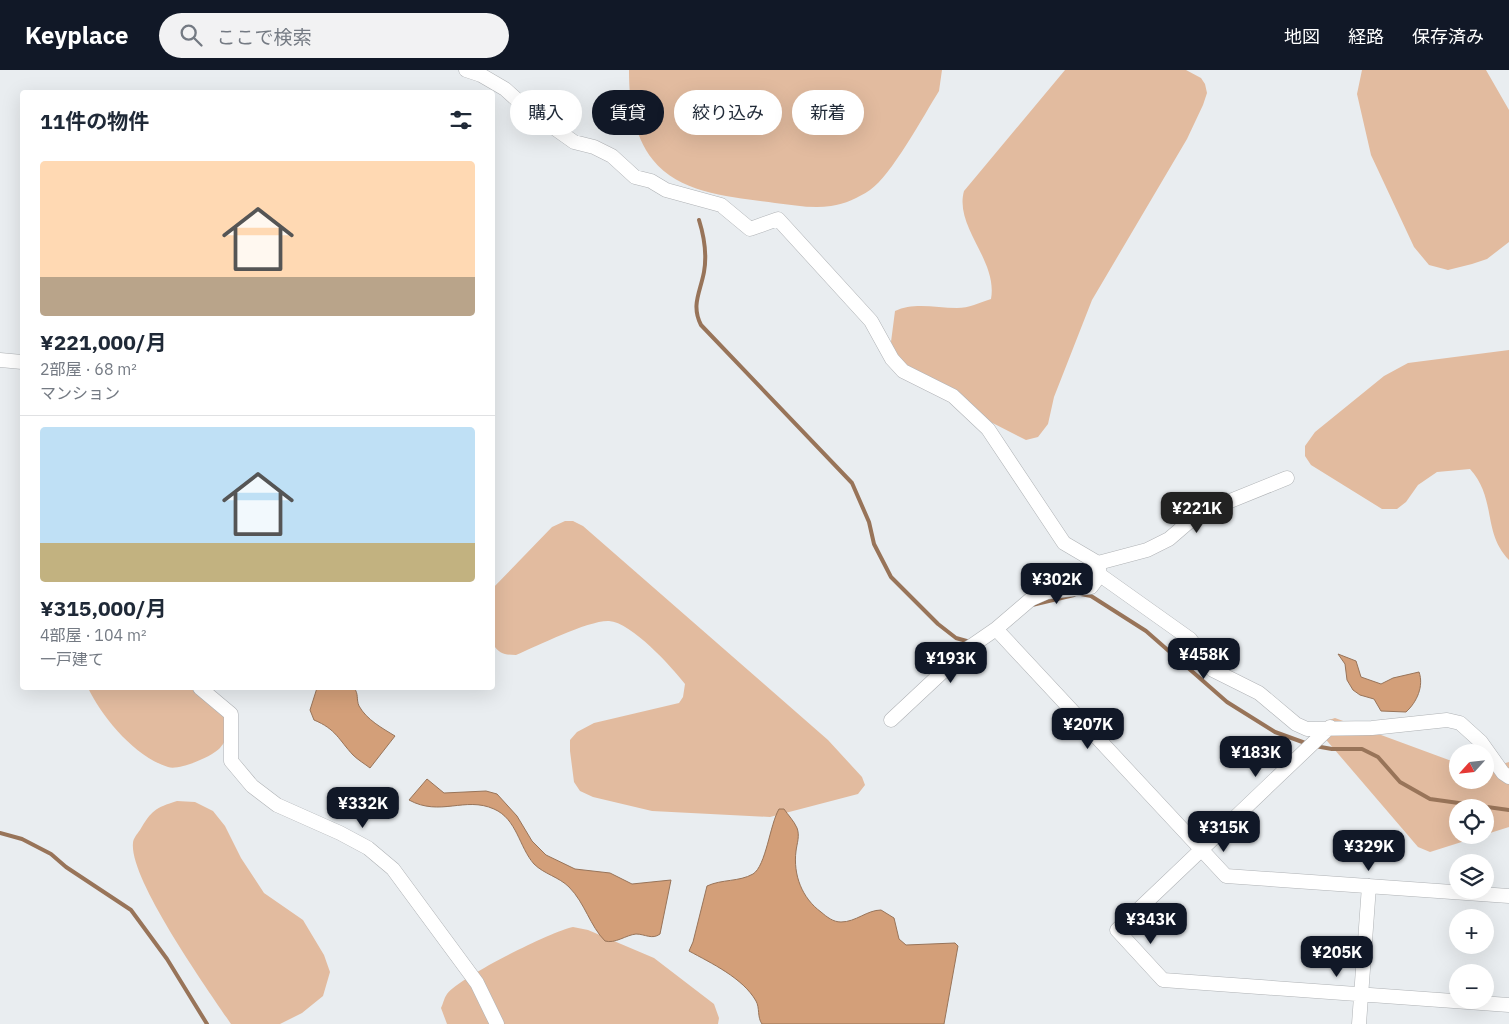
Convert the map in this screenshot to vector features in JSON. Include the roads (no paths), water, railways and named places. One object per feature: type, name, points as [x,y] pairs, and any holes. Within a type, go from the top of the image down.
[{"type":"street","points":[[466,70],[481,75],[505,89],[526,108],[574,142],[594,147],[612,156],[635,177],[652,181],[666,190],[721,205],[750,229],[778,219],[871,321],[892,359],[902,371],[953,396],[988,428],[1064,543],[1190,639],[1213,670],[1259,693],[1296,724],[1307,728],[1372,728],[1447,720],[1460,723],[1481,742],[1503,773],[1509,777]]},
{"type":"street","points":[[0,360],[20,362]]},
{"type":"street","points":[[891,720],[967,649],[996,629],[1031,599],[1048,592],[1091,588],[1099,569],[1169,539],[1198,514],[1287,478]]},
{"type":"street","points":[[996,629],[1226,876],[1509,896]]},
{"type":"street","points":[[202,690],[231,714],[231,761],[252,786],[276,805],[340,833],[368,848],[393,869],[477,983],[497,1024]]},
{"type":"street","points":[[1330,727],[1117,930],[1163,980],[1509,1005]]},
{"type":"street","points":[[1359,1024],[1369,886]]},
{"type":"waterway","points":[[699,220],[705,252],[704,272],[696,305],[701,325],[852,483],[869,522],[874,544],[891,577],[938,624],[956,638],[970,642]]},
{"type":"waterway","points":[[1081,594],[1091,596],[1146,631],[1227,702],[1275,732],[1308,744]]},
{"type":"waterway","points":[[1032,605],[1074,595]]},
{"type":"waterway","points":[[1315,746],[1332,749],[1362,749],[1378,757],[1400,782],[1430,799],[1509,810]]},
{"type":"waterway","points":[[0,833],[22,839],[51,854],[66,867],[131,910],[167,959],[207,1024]]}]
